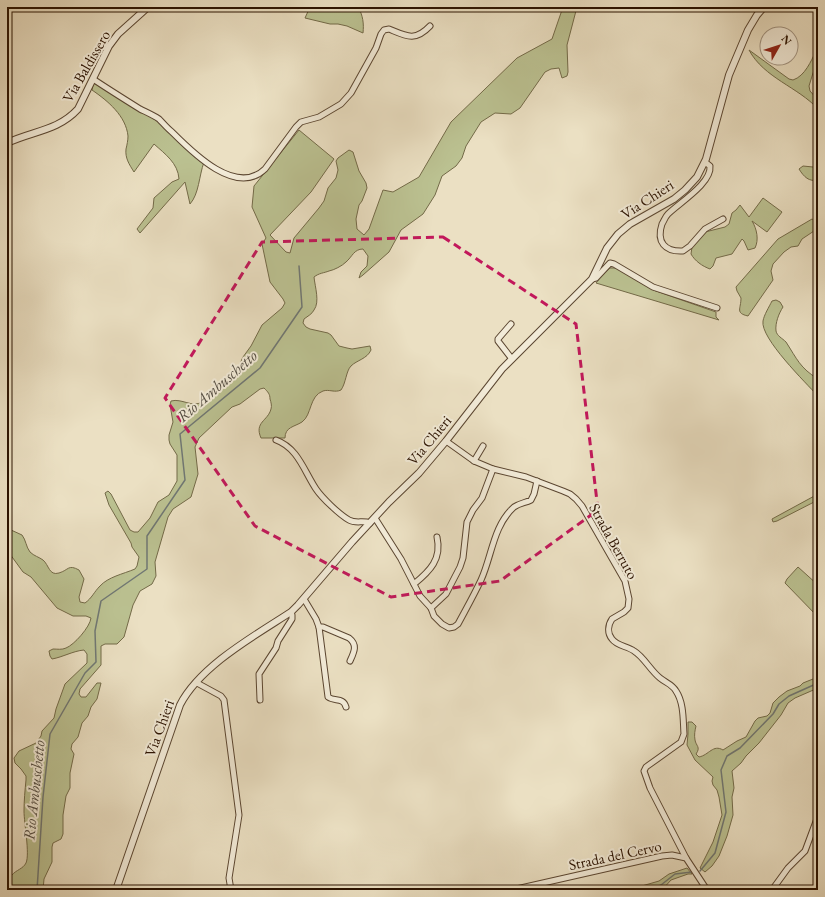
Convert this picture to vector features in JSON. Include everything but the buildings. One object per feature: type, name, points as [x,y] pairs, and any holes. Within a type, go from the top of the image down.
[{"type":"street","name":"Via Baldissero","points":[[7,142],[45,130],[61,123],[71,116],[78,109],[109,46],[118,34],[148,7]]},
{"type":"street","name":"Via Chieri","points":[[116,890],[180,705],[185,696],[211,668],[235,649],[291,612],[304,599],[336,560],[372,520],[412,480],[446,441],[502,370],[592,279],[608,248],[618,234],[630,224],[662,206],[685,190],[697,177],[705,162],[729,74],[748,30],[764,7]]},
{"type":"street","points":[[93,78],[108,89],[158,119],[219,172],[231,176],[259,175],[301,122],[319,117],[341,104],[351,93],[376,48],[384,30],[389,29],[405,36],[413,37],[425,31],[430,26]]},
{"type":"street","points":[[705,162],[710,166],[710,172],[692,195],[668,214],[660,229],[659,238],[662,244],[669,248],[683,251],[690,246],[705,229],[722,219]]},
{"type":"street","points":[[592,279],[596,278],[610,263],[653,287],[716,308]]},
{"type":"street","points":[[510,324],[498,341],[512,359]]},
{"type":"street","points":[[276,440],[284,443],[294,452],[316,490],[348,520],[353,522],[372,520],[401,560],[420,596],[431,608],[434,616],[442,624],[449,628],[458,624],[481,579],[495,536],[504,520],[513,508],[519,504],[531,500],[537,481]]},
{"type":"street","name":"Strada Berruto","points":[[446,441],[474,461],[493,469],[537,481],[563,491],[576,499],[582,506],[623,576],[629,604],[628,608],[624,612],[610,621],[608,628],[611,638],[616,643],[634,650],[660,678],[671,685],[677,693],[681,703],[684,734],[683,738],[677,745],[646,767],[644,774],[686,858]]},
{"type":"street","points":[[474,461],[483,446]]},
{"type":"street","points":[[431,608],[446,594],[460,567],[463,558],[467,522],[473,510],[482,498],[493,469]]},
{"type":"street","points":[[414,584],[422,578],[437,559],[439,543],[437,537]]},
{"type":"street","points":[[304,599],[319,627],[327,695],[330,699],[340,700],[346,707]]},
{"type":"street","points":[[260,700],[259,674],[276,648],[278,641],[292,619],[291,612]]},
{"type":"street","points":[[319,627],[323,627],[353,640],[355,650],[350,661]]},
{"type":"street","points":[[197,683],[221,696],[224,700],[239,815],[229,878],[231,890]]},
{"type":"street","points":[[772,890],[788,868],[805,851],[818,816]]},
{"type":"street","name":"Strada del Cervo","points":[[512,890],[662,856],[672,855],[686,858]]},
{"type":"street","points":[[686,858],[707,890]]},
{"type":"highlighted area","points":[[443,237],[576,324],[598,510],[500,581],[391,597],[255,526],[165,398],[262,242]]},
{"type":"green space","points":[[310,7],[358,7],[363,20],[363,33],[347,26],[330,24],[305,18]]},
{"type":"green space","points":[[563,7],[577,7],[567,45],[567,76],[562,78],[559,68],[551,69],[545,72],[520,108],[511,114],[495,113],[481,122],[466,146],[462,158],[456,166],[442,176],[435,195],[423,214],[401,230],[389,252],[363,275],[359,278],[361,272],[367,266],[368,256],[363,249],[360,249],[340,266],[314,277],[317,303],[310,315],[304,319],[303,323],[306,327],[328,333],[339,346],[352,349],[370,346],[371,350],[367,355],[349,368],[341,390],[323,391],[318,393],[313,401],[308,415],[302,422],[288,429],[285,434],[285,438],[261,438],[259,433],[260,425],[271,409],[269,394],[264,388],[260,389],[240,404],[232,407],[199,438],[195,447],[198,474],[191,497],[173,509],[168,517],[155,562],[156,576],[152,584],[140,591],[133,605],[124,637],[117,644],[105,644],[101,646],[101,665],[80,689],[79,694],[81,697],[86,697],[97,683],[101,683],[97,699],[91,707],[88,716],[82,723],[78,737],[72,744],[71,749],[74,754],[70,773],[70,788],[66,796],[63,815],[63,834],[61,839],[53,843],[52,862],[44,879],[43,890],[7,890],[7,874],[12,875],[25,865],[27,859],[24,811],[26,776],[15,763],[14,758],[19,751],[36,743],[41,736],[42,731],[54,718],[65,684],[87,663],[87,654],[84,650],[52,659],[49,651],[53,649],[64,649],[73,643],[85,631],[91,618],[86,616],[73,616],[57,608],[31,577],[23,572],[7,550],[7,524],[11,530],[22,535],[30,552],[43,560],[51,572],[56,574],[70,568],[79,570],[84,579],[79,597],[80,602],[85,603],[107,580],[135,569],[139,557],[109,505],[105,493],[108,491],[111,494],[130,530],[138,532],[150,518],[158,502],[169,495],[177,481],[177,455],[169,440],[173,422],[170,405],[171,401],[175,400],[198,404],[202,402],[206,395],[222,386],[237,370],[262,325],[282,308],[285,303],[270,282],[262,244],[266,238],[252,207],[254,186],[299,130],[334,159],[311,192],[270,235],[286,252],[290,253],[294,238],[324,201],[328,188],[336,178],[338,170],[336,161],[349,150],[353,152],[359,171],[366,183],[367,188],[359,205],[356,219],[357,229],[364,235],[369,229],[383,190],[393,192],[419,177],[451,122],[517,58],[552,39]]},
{"type":"green space","points":[[749,50],[759,57],[759,64]]},
{"type":"green space","points":[[818,50],[818,63],[809,86],[810,91],[818,100],[818,109],[801,94],[761,66],[771,66],[789,79],[793,80],[804,72]]},
{"type":"green space","points":[[94,81],[157,121],[204,162],[197,190],[190,204],[185,182],[140,233],[137,229],[153,208],[154,198],[172,182],[179,179],[178,173],[170,159],[154,144],[134,172],[126,155],[128,136],[124,122],[110,104],[92,90]]},
{"type":"green space","points":[[818,158],[818,180],[809,180],[799,169],[803,166],[813,167]]},
{"type":"green space","points":[[763,198],[782,212],[767,232],[752,221],[757,234],[755,248],[748,250],[742,239],[732,254],[716,258],[710,269],[695,259],[691,254],[692,247],[705,232],[725,227],[729,224],[732,213],[740,205],[749,217]]},
{"type":"green space","points":[[812,219],[818,222],[817,229],[802,239],[798,246],[791,247],[784,252],[773,264],[771,271],[773,280],[748,316],[741,313],[741,298],[736,287],[778,239]]},
{"type":"green space","points":[[610,268],[617,268],[653,290],[716,312],[716,317],[719,320],[596,283]]},
{"type":"green space","points":[[776,300],[780,302],[783,307],[777,321],[777,333],[786,342],[803,367],[818,379],[818,396],[776,349],[764,329],[764,316],[772,301]]},
{"type":"green space","points":[[818,494],[818,500],[773,522],[772,519]]},
{"type":"green space","points":[[798,567],[818,585],[818,617],[785,583]]},
{"type":"green space","points":[[818,677],[818,688],[795,698],[788,703],[781,715],[759,743],[732,771],[734,788],[732,797],[733,815],[719,856],[712,866],[705,872],[700,868],[713,842],[722,815],[717,790],[712,781],[713,777],[695,760],[687,745],[688,722],[692,722],[696,726],[695,738],[698,748],[696,754],[699,757],[716,748],[723,750],[746,737],[758,718],[767,716],[770,713],[773,703],[779,697],[787,691]]},
{"type":"green space","points":[[687,868],[692,874],[671,880],[662,890],[628,890],[659,881],[669,874]]},
{"type":"waterway","name":"Rio Ambuschetto","points":[[37,890],[43,797],[50,734],[85,673],[96,662],[95,631],[101,601],[147,569],[147,536],[185,480],[180,434],[260,368],[302,307],[299,266]]},
{"type":"waterway","points":[[700,871],[715,853],[726,812],[721,770],[727,756],[740,748],[773,714],[779,704],[789,696],[818,683]]},
{"type":"waterway","points":[[650,890],[661,885],[675,874],[692,872]]}]
